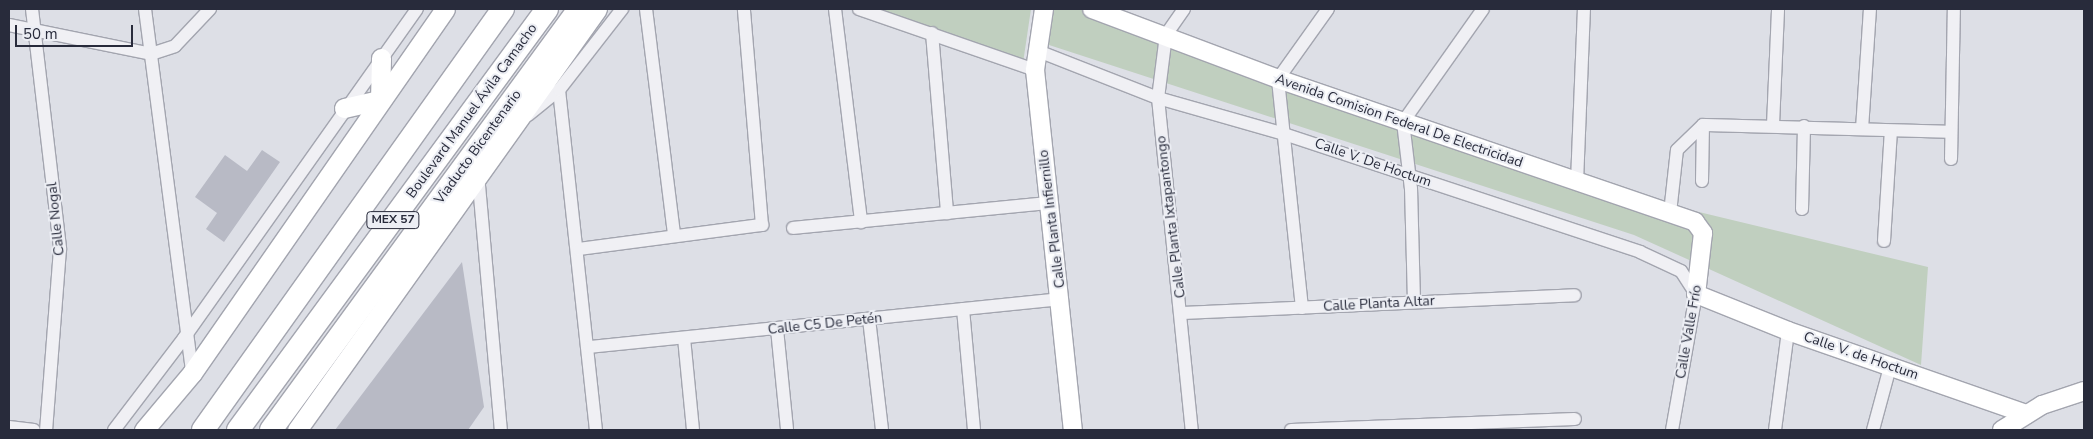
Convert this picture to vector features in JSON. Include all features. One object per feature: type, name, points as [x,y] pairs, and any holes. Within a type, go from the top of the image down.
[{"type":"highway","name":"MEX 57","points":[[203,430],[503,9]]},
{"type":"highway","name":"Boulevard Manuel Ávila Camacho","points":[[238,430],[547,9]]},
{"type":"highway","name":"Viaducto Bicentenario","points":[[271,430],[579,9]]},
{"type":"main road","points":[[144,430],[192,372],[445,9]]},
{"type":"main road","points":[[297,430],[505,134],[598,9]]},
{"type":"main road","name":"Calle Planta Infiernillo","points":[[1044,9],[1035,70],[1062,299],[1073,430]]},
{"type":"main road","name":"Avenida Comision Federal De Electricidad","points":[[1092,9],[1166,35],[1278,79],[1695,222],[1702,233]]},
{"type":"main road","points":[[380,100],[381,58]]},
{"type":"main road","points":[[344,108],[380,100]]},
{"type":"main road","name":"Calle Valle Frío","points":[[1696,294],[1702,233]]},
{"type":"main road","name":"Calle V. de Hoctum","points":[[1696,294],[1890,367],[2027,414]]},
{"type":"main road","points":[[2002,430],[2058,398],[2084,391]]},
{"type":"street","name":"Calle Nogal","points":[[32,9],[60,249],[46,430]]},
{"type":"street","points":[[145,9],[184,338],[192,372]]},
{"type":"street","points":[[9,25],[151,54],[175,46],[210,9]]},
{"type":"street","points":[[114,430],[184,338],[344,108],[417,9]]},
{"type":"street","points":[[505,134],[558,90],[622,9]]},
{"type":"street","points":[[646,9],[674,235]]},
{"type":"street","points":[[579,249],[674,235],[760,227],[763,223],[744,9]]},
{"type":"street","points":[[835,9],[861,222]]},
{"type":"street","points":[[859,9],[1035,70]]},
{"type":"street","name":"Calle Planta Ixtapantongo","points":[[1184,9],[1166,35],[1158,98],[1183,313],[1192,430]]},
{"type":"street","points":[[1302,308],[1278,79],[1328,9]]},
{"type":"street","points":[[1414,302],[1409,176],[1403,122],[1483,9]]},
{"type":"street","points":[[1576,182],[1584,9]]},
{"type":"street","points":[[1774,125],[1778,9]]},
{"type":"street","points":[[1862,129],[1870,9]]},
{"type":"street","points":[[1951,158],[1954,9]]},
{"type":"street","points":[[932,33],[947,213]]},
{"type":"street","name":"Calle V. De Hoctum","points":[[1038,51],[1158,98],[1284,134],[1662,260],[1681,271],[1696,294]]},
{"type":"street","points":[[558,90],[579,249],[596,430]]},
{"type":"street","points":[[1702,125],[1702,181]]},
{"type":"street","points":[[1670,213],[1677,150],[1702,125],[1774,125],[1951,132]]},
{"type":"street","points":[[1802,209],[1804,126]]},
{"type":"street","points":[[1884,241],[1891,131]]},
{"type":"street","points":[[478,174],[501,430]]},
{"type":"street","points":[[793,228],[1050,203]]},
{"type":"street","name":"Calle Valle Frío","points":[[1672,430],[1696,294]]},
{"type":"street","name":"Calle Planta Altar","points":[[1183,313],[1575,295]]},
{"type":"street","name":"Calle C5 De Petén","points":[[589,347],[1062,299]]},
{"type":"street","points":[[963,309],[974,430]]},
{"type":"street","points":[[870,319],[882,430]]},
{"type":"street","points":[[777,329],[787,430]]},
{"type":"street","points":[[1775,430],[1788,330]]},
{"type":"street","points":[[684,338],[692,430]]},
{"type":"street","points":[[1873,430],[1890,367]]},
{"type":"street","points":[[1291,430],[1575,419]]},
{"type":"street","points":[[9,427],[34,430]]},
{"type":"green space","points":[[853,9],[1031,9],[1023,63]]},
{"type":"green space","points":[[1051,9],[1095,9],[1624,194],[1928,267],[1921,365],[1634,235],[1046,44]]},
{"type":"building","points":[[262,150],[280,162],[224,242],[206,229],[217,213],[195,197],[225,155],[247,171]]},
{"type":"building","points":[[462,262],[484,407],[468,430],[335,430]]}]
